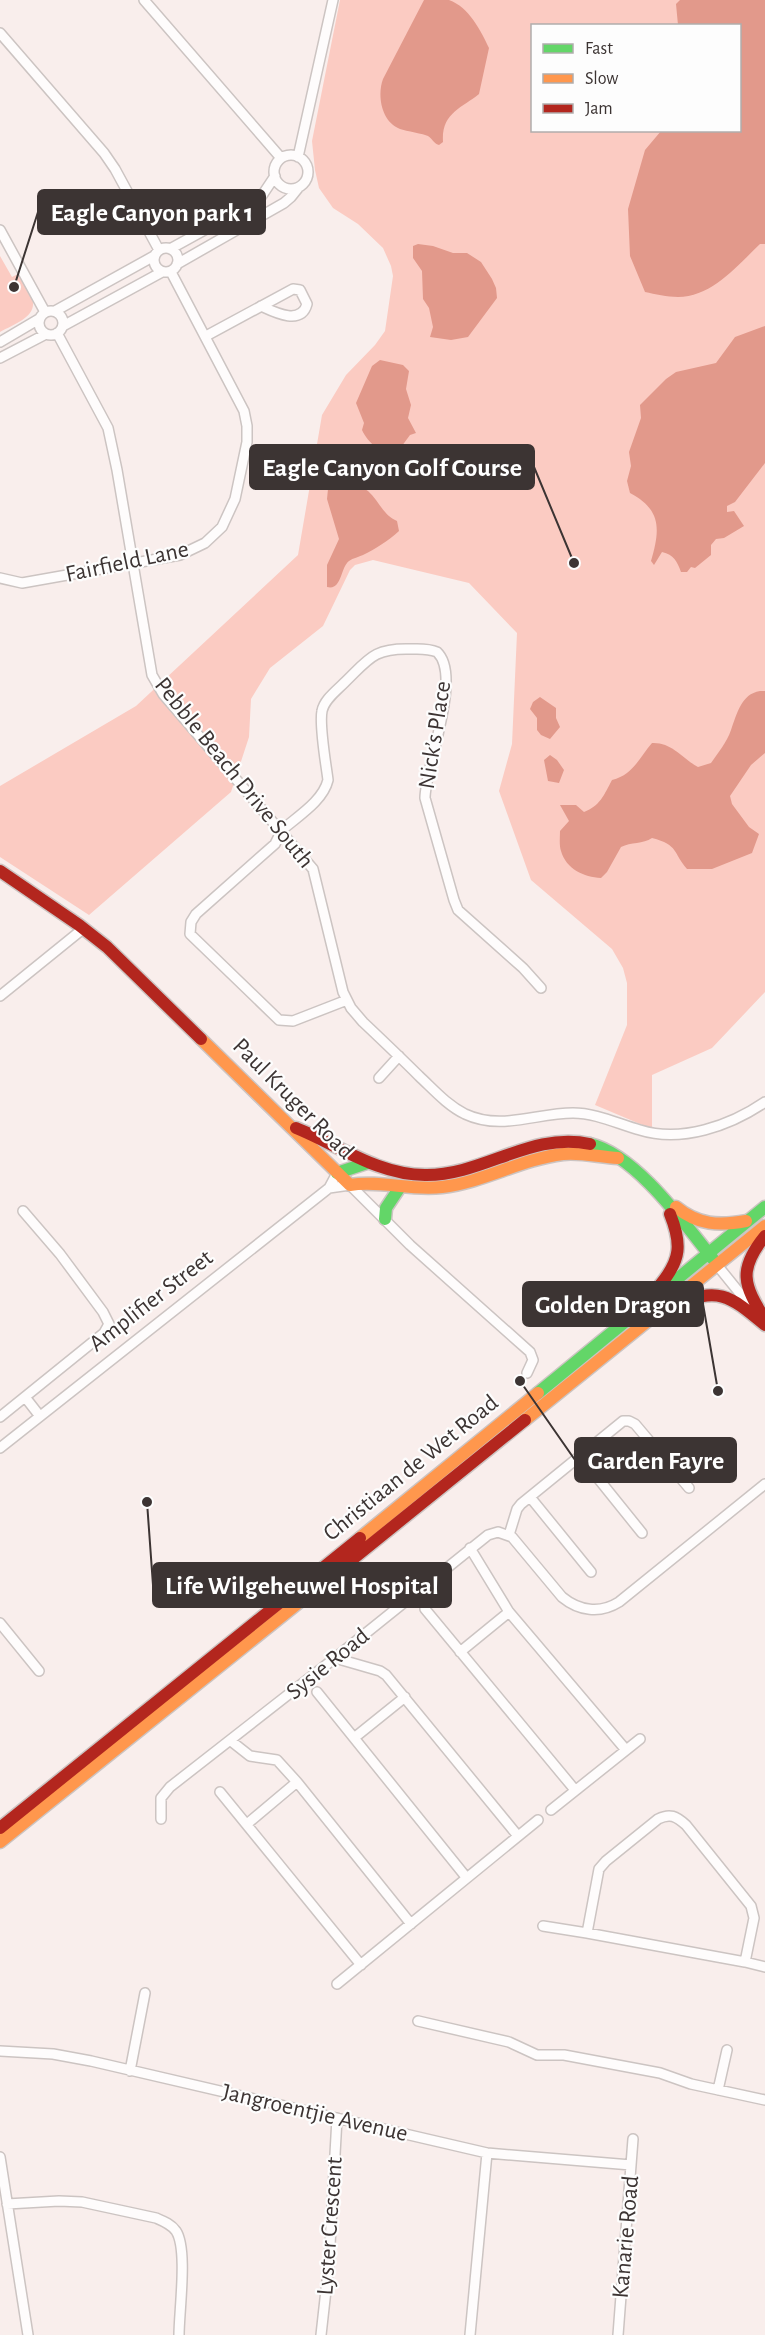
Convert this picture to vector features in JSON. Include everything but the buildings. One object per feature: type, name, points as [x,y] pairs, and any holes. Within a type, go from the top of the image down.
[{"type":"main road","name":"Paul Kruger Road","points":[[0,871],[84,928],[118,958],[351,1185]]},
{"type":"main road","points":[[292,1127],[316,1136],[367,1162],[394,1172],[415,1175],[436,1175],[485,1164],[531,1146],[564,1142],[596,1146],[611,1151],[680,1211],[702,1224],[720,1226],[748,1221]]},
{"type":"main road","points":[[351,1185],[368,1183],[432,1189],[492,1176],[560,1154],[584,1152],[618,1158]]},
{"type":"main road","points":[[337,1173],[367,1162]]},
{"type":"main road","points":[[646,1180],[717,1265]]},
{"type":"main road","points":[[385,1219],[386,1208],[400,1187]]},
{"type":"main road","points":[[644,1304],[665,1280],[678,1257],[679,1239],[663,1198]]},
{"type":"main road","name":"Christiaan de Wet Road","points":[[0,1828],[205,1664],[765,1207]]},
{"type":"main road","name":"Christiaan de Wet Road","points":[[0,1842],[765,1226]]},
{"type":"main road","points":[[765,1236],[748,1258],[744,1273],[751,1297],[765,1319]]},
{"type":"main road","points":[[654,1315],[692,1297],[713,1293],[730,1298],[765,1325]]},
{"type":"street","points":[[144,0],[281,158]]},
{"type":"street","points":[[298,157],[333,0]]},
{"type":"street","points":[[0,33],[104,153],[115,169],[157,253],[154,264],[170,269]]},
{"type":"street","points":[[0,342],[157,253],[170,249],[259,200],[274,176],[275,166],[281,158],[289,155],[298,157],[306,164],[308,174],[284,203],[60,330],[46,334],[0,358]]},
{"type":"street","points":[[274,176],[287,188],[299,187]]},
{"type":"street","points":[[0,230],[47,314]]},
{"type":"street","points":[[170,249],[178,257],[170,269]]},
{"type":"street","name":"Fairfield Lane","points":[[0,578],[22,583],[180,555],[199,548],[217,532],[232,508],[247,442],[247,419],[170,269]]},
{"type":"street","points":[[206,336],[261,306],[293,289],[300,291],[307,303],[306,309],[300,313],[284,316],[261,306]]},
{"type":"street","points":[[46,334],[40,330],[47,314]]},
{"type":"street","name":"Pebble Beach Drive South","points":[[47,314],[63,319],[60,330],[108,428],[150,663],[158,687],[309,861],[316,876],[346,1000],[363,1022],[456,1109],[493,1122],[578,1113],[658,1135],[679,1135],[728,1122],[765,1102]]},
{"type":"street","name":"Nick’s Place","points":[[282,830],[326,788],[328,780],[322,710],[333,693],[380,651],[428,649],[437,652],[444,662],[445,671],[443,716],[426,784],[425,798],[454,900],[465,918],[518,964],[541,988]]},
{"type":"street","points":[[282,830],[275,844],[196,914],[191,922],[190,934],[279,1020],[293,1021],[346,1000]]},
{"type":"street","points":[[0,996],[84,928]]},
{"type":"street","points":[[379,1078],[399,1056]]},
{"type":"street","name":"Amplifier Street","points":[[0,1448],[329,1188],[337,1173]]},
{"type":"street","points":[[329,1188],[351,1185]]},
{"type":"street","name":"Paul Kruger Road","points":[[351,1185],[410,1245],[530,1352],[533,1360],[527,1373]]},
{"type":"street","points":[[0,1417],[104,1333],[109,1324],[103,1312],[66,1262],[23,1211]]},
{"type":"street","points":[[717,1265],[765,1325]]},
{"type":"street","points":[[25,1397],[39,1415]]},
{"type":"street","points":[[689,1488],[635,1424],[629,1421],[619,1424],[517,1509],[509,1535],[566,1600],[584,1608],[605,1609],[619,1602],[765,1484]]},
{"type":"street","points":[[580,1456],[642,1533]]},
{"type":"street","points":[[530,1497],[591,1572]]},
{"type":"street","name":"Sysie Road","points":[[161,1819],[161,1798],[165,1793],[470,1548],[493,1532],[509,1535]]},
{"type":"street","points":[[470,1548],[509,1612],[626,1750]]},
{"type":"street","points":[[425,1609],[575,1790]]},
{"type":"street","points":[[460,1652],[509,1612]]},
{"type":"street","points":[[0,1623],[39,1671]]},
{"type":"street","points":[[335,1658],[380,1671],[392,1680],[518,1836]]},
{"type":"street","points":[[317,1692],[466,1877]]},
{"type":"street","points":[[354,1738],[405,1697]]},
{"type":"street","points":[[551,1810],[640,1739]]},
{"type":"street","points":[[231,1741],[250,1756],[277,1760],[411,1924]]},
{"type":"street","points":[[247,1824],[297,1782]]},
{"type":"street","points":[[220,1792],[361,1965]]},
{"type":"street","points":[[587,1933],[597,1873],[602,1865],[658,1819],[672,1815],[686,1825],[753,1909],[754,1918],[745,1962]]},
{"type":"street","points":[[338,1984],[538,1820]]},
{"type":"street","points":[[543,1926],[765,1966]]},
{"type":"street","points":[[130,2071],[145,1993]]},
{"type":"street","points":[[418,2021],[509,2042],[537,2055],[564,2055],[660,2073],[691,2084],[765,2100]]},
{"type":"street","points":[[718,2090],[727,2050]]},
{"type":"street","name":"Jangroentjie Avenue","points":[[0,2051],[53,2054],[487,2153],[631,2165]]},
{"type":"street","name":"Lyster Crescent","points":[[321,2335],[329,2264],[337,2118]]},
{"type":"street","name":"Kanarie Road","points":[[618,2335],[633,2139]]},
{"type":"street","points":[[470,2335],[487,2153]]},
{"type":"street","points":[[0,2157],[28,2335]]},
{"type":"street","points":[[7,2204],[82,2202],[156,2218],[172,2227],[181,2242],[182,2251],[179,2335]]},
{"type":"shaded area","points":[[340,0],[765,0],[765,992],[712,1048],[652,1075],[652,1129],[595,1105],[627,1025],[627,983],[623,968],[612,949],[531,880],[499,791],[512,744],[517,633],[469,583],[373,560],[355,565],[350,570],[323,626],[270,668],[251,699],[249,737],[231,792],[89,915],[0,857],[0,786],[136,706],[298,555],[322,415],[346,375],[375,345],[385,331],[393,276],[383,248],[358,224],[333,208],[319,188],[312,141]]},
{"type":"shaded area","points":[[424,0],[449,0],[463,8],[478,27],[489,48],[479,94],[449,118],[443,132],[443,142],[439,145],[428,136],[400,129],[388,120],[382,107],[380,93],[383,79]]},
{"type":"shaded area","points":[[680,0],[765,0],[765,244],[760,244],[713,286],[690,296],[678,297],[645,292],[630,256],[628,209],[645,150],[660,132],[741,132],[741,24],[678,24],[676,4]]},
{"type":"shaded area","points":[[418,244],[453,253],[467,253],[481,262],[492,279],[497,298],[468,337],[451,340],[430,337],[433,327],[429,308],[423,299],[422,271],[413,258],[413,246]]},
{"type":"shaded area","points":[[0,256],[12,277],[18,274],[23,280],[33,299],[33,306],[31,312],[21,321],[0,332]]},
{"type":"shaded area","points":[[765,326],[765,463],[735,502],[727,506],[727,512],[734,511],[744,526],[724,538],[716,539],[711,545],[711,555],[687,572],[681,572],[674,559],[662,552],[654,565],[651,561],[656,540],[656,522],[648,506],[630,493],[627,481],[631,466],[629,452],[641,418],[640,405],[676,372],[716,363],[735,337]]},
{"type":"shaded area","points":[[380,360],[403,365],[409,371],[406,389],[411,405],[408,418],[416,433],[410,435],[396,454],[380,450],[368,439],[362,430],[364,423],[356,403],[372,366]]},
{"type":"shaded area","points":[[334,475],[368,491],[388,515],[397,521],[399,531],[377,547],[349,561],[336,586],[327,587],[327,565],[339,539],[327,499],[329,479]]},
{"type":"shaded area","points":[[760,691],[765,691],[765,753],[751,765],[730,796],[732,804],[749,827],[759,834],[752,853],[712,869],[687,869],[671,847],[652,838],[621,847],[601,878],[582,874],[567,863],[560,849],[560,831],[569,821],[560,805],[576,805],[584,812],[594,807],[612,780],[630,770],[652,743],[666,745],[698,767],[711,763],[727,739],[744,700]]},
{"type":"shaded area","points":[[540,697],[556,708],[556,718],[560,727],[550,739],[541,735],[537,730],[537,718],[530,709],[533,702]]},
{"type":"shaded area","points":[[550,755],[564,770],[559,783],[548,781],[544,760]]},
{"type":"traffic: fast","points":[[590,1144],[625,1162],[641,1176],[658,1192],[713,1259]]},
{"type":"traffic: fast","points":[[337,1173],[367,1163]]},
{"type":"traffic: fast","points":[[385,1219],[386,1208],[400,1187]]},
{"type":"traffic: fast","points":[[538,1393],[765,1207]]},
{"type":"traffic: slow","points":[[201,1039],[350,1185],[442,1187],[563,1154],[618,1158]]},
{"type":"traffic: slow","points":[[676,1207],[692,1217],[709,1223],[746,1221]]},
{"type":"traffic: slow","points":[[525,1420],[765,1226]]},
{"type":"traffic: slow","points":[[360,1538],[538,1393]]},
{"type":"traffic: slow","points":[[0,1842],[318,1587]]},
{"type":"traffic: jam","points":[[0,871],[107,947],[201,1039]]},
{"type":"traffic: jam","points":[[296,1128],[375,1165],[408,1174],[425,1175],[467,1169],[527,1148],[547,1144],[568,1142],[590,1144]]},
{"type":"traffic: jam","points":[[660,1285],[676,1259],[678,1243],[670,1214]]},
{"type":"traffic: jam","points":[[765,1236],[756,1248],[747,1268],[748,1286],[765,1319]]},
{"type":"traffic: jam","points":[[673,1306],[702,1296],[723,1297],[742,1307],[765,1325]]},
{"type":"traffic: jam","points":[[318,1587],[525,1420]]},
{"type":"traffic: jam","points":[[0,1828],[360,1538]]},
{"type":"place","name":"Eagle Canyon park 1","points":[[14,287]]},
{"type":"place","name":"Eagle Canyon Golf Course","points":[[574,563]]},
{"type":"place","name":"Garden Fayre","points":[[520,1381]]},
{"type":"place","name":"Golden Dragon","points":[[718,1391]]},
{"type":"place","name":"Life Wilgeheuwel Hospital","points":[[147,1502]]}]
